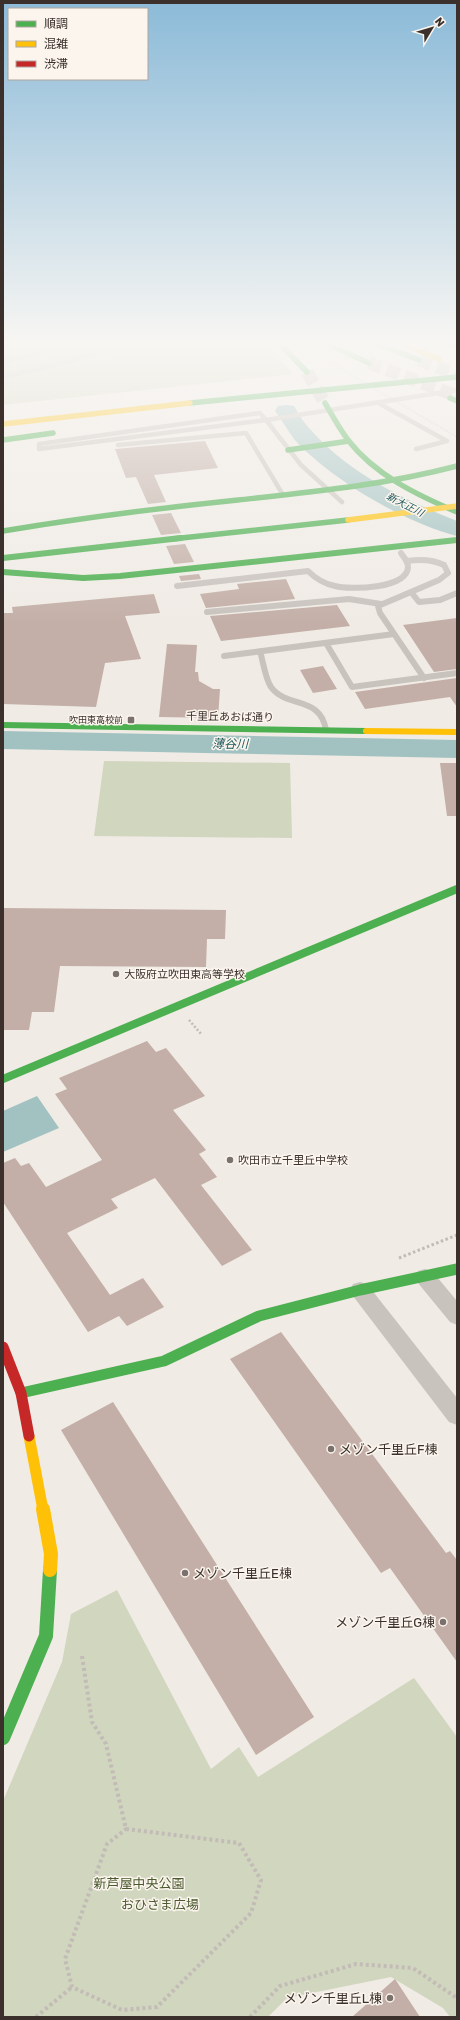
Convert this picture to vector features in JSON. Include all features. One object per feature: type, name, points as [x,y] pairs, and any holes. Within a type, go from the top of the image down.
[{"type":"main road","points":[[3,440],[33,435]]},
{"type":"main road","points":[[345,435],[348,441],[368,461],[406,487],[457,512]]},
{"type":"main road","points":[[288,450],[348,441]]},
{"type":"main road","points":[[3,531],[70,519],[341,488],[410,478],[457,466]]},
{"type":"main road","points":[[341,488],[422,483]]},
{"type":"main road","points":[[3,558],[395,515],[457,506]]},
{"type":"main road","points":[[443,518],[457,516]]},
{"type":"main road","points":[[3,572],[83,578],[120,576],[456,540]]},
{"type":"main road","points":[[272,560],[354,542]]},
{"type":"main road","points":[[272,560],[321,544]]},
{"type":"main road","points":[[3,579],[60,576]]},
{"type":"main road","name":"千里丘あおば通り","points":[[3,725],[457,732]]},
{"type":"main road","points":[[3,1079],[457,889]]},
{"type":"main road","points":[[21,1393],[164,1361],[259,1316],[360,1290],[457,1269]]},
{"type":"main road","points":[[3,1347],[21,1393],[51,1554],[46,1636],[3,1738]]},
{"type":"street","points":[[425,1277],[457,1316]]},
{"type":"street","points":[[360,1290],[457,1415]]},
{"type":"lane","points":[[101,435],[38,444],[39,449],[152,435]]},
{"type":"lane","points":[[69,446],[86,448],[222,435]]},
{"type":"lane","points":[[247,435],[283,495]]},
{"type":"lane","points":[[278,435],[288,450],[301,465],[342,502]]},
{"type":"lane","points":[[416,450],[447,441],[437,435]]},
{"type":"lane","points":[[177,586],[308,571],[312,576],[326,584],[344,588],[364,589],[382,585],[397,579],[405,572],[407,561],[401,553]]},
{"type":"lane","points":[[207,612],[349,599],[380,604],[439,580],[448,573],[444,565],[433,560],[418,559],[407,561]]},
{"type":"lane","points":[[411,592],[419,602],[440,600],[457,593]]},
{"type":"lane","points":[[380,604],[378,606],[380,613],[424,678]]},
{"type":"lane","points":[[224,656],[394,634]]},
{"type":"lane","points":[[326,643],[352,687],[457,673]]},
{"type":"lane","points":[[260,651],[270,686],[273,690],[283,697],[320,714],[324,720],[326,730]]},
{"type":"path","points":[[188,1019],[202,1035]]},
{"type":"path","points":[[82,1656],[92,1722],[106,1744],[126,1829]]},
{"type":"path","points":[[126,1829],[239,1843],[261,1880],[252,1913],[157,2007],[122,2010],[72,1987],[65,1959],[107,1844],[126,1829]]},
{"type":"path","points":[[250,2017],[280,1986],[356,1964],[413,1968],[457,1998]]},
{"type":"path","points":[[36,2017],[72,1987]]},
{"type":"green space","points":[[104,761],[290,763],[292,838],[94,836]]},
{"type":"green space","name":"新芦屋中央公園","points":[[117,1590],[211,1769],[239,1747],[258,1777],[414,1678],[457,1737],[457,2017],[450,2017],[443,2008],[391,1977],[287,1998],[268,2017],[3,2017],[3,1801],[62,1662],[71,1614]]},
{"type":"water","points":[[37,1096],[59,1128],[3,1152],[3,1111]]},
{"type":"building","points":[[205,441],[218,468],[154,475],[166,502],[148,504],[136,477],[126,478],[115,449]]},
{"type":"building","points":[[171,513],[181,533],[161,535],[152,515]]},
{"type":"building","points":[[185,544],[194,562],[174,564],[166,546]]},
{"type":"building","points":[[199,574],[201,579],[181,581],[179,576]]},
{"type":"building","points":[[286,579],[295,599],[206,608],[200,594],[239,589],[237,584]]},
{"type":"building","points":[[154,594],[160,613],[125,616],[141,659],[105,663],[96,707],[3,704],[3,613],[13,613],[12,607]]},
{"type":"building","points":[[337,605],[350,626],[221,641],[210,616]]},
{"type":"building","points":[[457,618],[457,669],[434,672],[403,625]]},
{"type":"building","points":[[167,644],[197,645],[195,672],[198,672],[199,681],[213,689],[220,689],[218,718],[159,717]]},
{"type":"building","points":[[323,666],[337,689],[313,693],[300,670]]},
{"type":"building","points":[[457,678],[457,707],[450,697],[365,709],[355,692]]},
{"type":"building","points":[[440,763],[457,763],[457,816],[447,816]]},
{"type":"building","points":[[3,908],[226,910],[225,939],[207,939],[206,967],[60,966],[54,1012],[32,1012],[29,1030],[3,1030]]},
{"type":"building","points":[[147,1041],[156,1052],[166,1048],[205,1096],[173,1110],[206,1150],[199,1154],[217,1177],[201,1185],[252,1250],[222,1266],[155,1178],[111,1199],[118,1208],[67,1233],[110,1295],[143,1278],[164,1307],[127,1326],[119,1316],[88,1332],[3,1202],[3,1163],[15,1158],[21,1166],[29,1163],[46,1187],[102,1160],[55,1094],[67,1089],[59,1078]]},
{"type":"building","name":"メゾン千里丘F棟","points":[[281,1332],[446,1553],[450,1551],[457,1560],[457,1662],[390,1568],[381,1573],[230,1359]]},
{"type":"building","name":"メゾン千里丘E棟","points":[[113,1402],[314,1717],[256,1755],[61,1430]]},
{"type":"building","name":"メゾン千里丘L棟","points":[[395,1979],[420,2017],[352,2017]]},
{"type":"waterway","name":"新大正川","points":[[303,435],[319,451],[337,465],[375,491],[416,512],[457,529]]},
{"type":"waterway","name":"薄谷川","points":[[3,740],[457,749]]},
{"type":"traffic: fast","points":[[3,440],[37,435]]},
{"type":"traffic: fast","points":[[345,435],[371,464],[384,474],[412,491],[457,512]]},
{"type":"traffic: fast","points":[[288,450],[349,441]]},
{"type":"traffic: fast","points":[[3,531],[36,525],[171,507],[365,485],[412,477],[457,466]]},
{"type":"traffic: fast","points":[[3,558],[348,520]]},
{"type":"traffic: fast","points":[[3,572],[83,578],[120,576],[457,540]]},
{"type":"traffic: fast","points":[[3,725],[366,731]]},
{"type":"traffic: fast","points":[[3,1079],[457,889]]},
{"type":"traffic: fast","points":[[21,1393],[164,1361],[259,1316],[360,1290],[457,1269]]},
{"type":"traffic: fast","points":[[3,1738],[46,1636],[50,1570]]},
{"type":"traffic: slow","points":[[348,520],[457,506]]},
{"type":"traffic: slow","points":[[366,731],[457,732]]},
{"type":"traffic: slow","points":[[29,1436],[51,1554],[50,1570]]},
{"type":"traffic: jam","points":[[3,1347],[21,1393],[29,1436]]},
{"type":"place","name":"吹田東高校前","points":[[131,720]]},
{"type":"place","name":"大阪府立吹田東高等学校","points":[[116,974]]},
{"type":"place","name":"吹田市立千里丘中学校","points":[[230,1160]]},
{"type":"place","name":"メゾン千里丘F棟","points":[[331,1449]]},
{"type":"place","name":"メゾン千里丘E棟","points":[[185,1573]]},
{"type":"place","name":"メゾン千里丘G棟","points":[[443,1622]]},
{"type":"place","name":"メゾン千里丘L棟","points":[[390,1998]]},
{"type":"park label","name":"おひさま広場","points":[[160,1904]]}]
